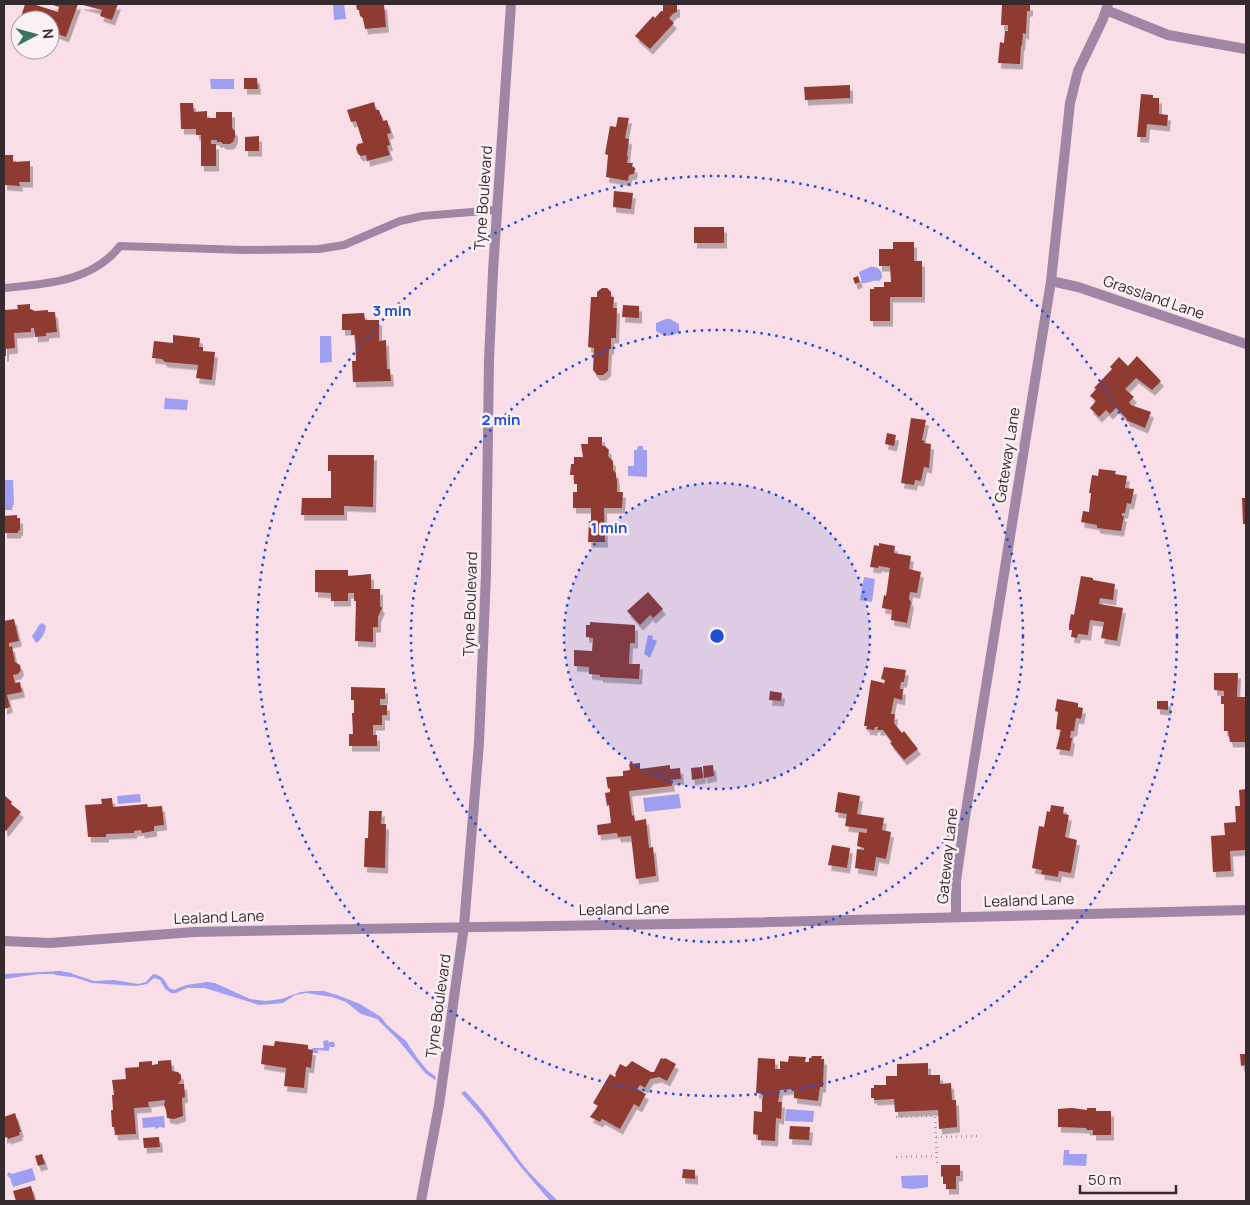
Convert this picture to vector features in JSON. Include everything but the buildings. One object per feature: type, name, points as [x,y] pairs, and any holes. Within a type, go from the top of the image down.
[{"type":"street","name":"Tyne Boulevard","points":[[421,1201],[439,1105],[464,926],[479,742],[486,574],[489,360],[496,210],[511,4]]},
{"type":"street","points":[[1107,7],[1168,35],[1246,49]]},
{"type":"street","name":"Gateway Lane","points":[[956,917],[956,881],[964,826],[1051,281],[1065,134],[1072,93],[1082,60],[1107,7]]},
{"type":"street","name":"Grassland Lane","points":[[1051,281],[1078,287],[1246,344]]},
{"type":"street","name":"Lealand Lane","points":[[4,941],[42,944],[194,932],[711,923],[1246,910]]},
{"type":"lane","points":[[4,288],[73,278],[104,261],[120,246],[269,250],[319,249],[344,245],[394,223],[423,216],[496,210]]},
{"type":"path","points":[[896,1117],[935,1114],[937,1164]]},
{"type":"path","points":[[936,1137],[979,1136]]},
{"type":"path","points":[[896,1157],[936,1156]]},
{"type":"shaded area","points":[[333,4],[344,4],[346,19],[334,20]]},
{"type":"shaded area","points":[[210,79],[234,79],[234,89],[211,89]]},
{"type":"shaded area","points":[[870,267],[879,269],[882,273],[882,278],[879,281],[862,283],[859,272]]},
{"type":"shaded area","points":[[666,319],[679,324],[679,332],[668,336],[656,331],[656,323]]},
{"type":"shaded area","points":[[320,336],[331,336],[332,362],[320,363]]},
{"type":"shaded area","points":[[165,398],[188,400],[187,410],[164,409]]},
{"type":"shaded area","points":[[638,446],[643,446],[643,450],[647,450],[647,477],[628,476],[628,466],[634,466],[634,450],[637,450]]},
{"type":"shaded area","points":[[4,480],[13,480],[14,505],[12,510],[5,510]]},
{"type":"shaded area","points":[[864,577],[875,579],[872,602],[860,600]]},
{"type":"shaded area","points":[[42,623],[46,626],[45,630],[36,643],[32,636]]},
{"type":"shaded area","points":[[648,635],[653,636],[652,639],[657,641],[650,658],[644,654]]},
{"type":"shaded area","points":[[140,794],[141,802],[118,804],[117,796]]},
{"type":"shaded area","points":[[679,794],[681,808],[645,812],[643,798]]},
{"type":"shaded area","points":[[60,971],[94,981],[114,980],[138,984],[146,982],[153,974],[161,977],[169,988],[174,990],[186,985],[207,982],[215,983],[250,999],[266,1001],[281,999],[301,992],[324,991],[360,1004],[381,1017],[387,1025],[406,1041],[427,1070],[436,1077],[435,1080],[425,1073],[399,1041],[377,1019],[361,1014],[346,1002],[332,997],[306,993],[295,995],[283,1003],[259,1005],[205,988],[187,988],[171,993],[165,989],[160,980],[154,978],[147,984],[136,986],[92,983],[64,974],[39,974],[4,979],[4,974]]},
{"type":"shaded area","points":[[328,1040],[329,1044],[329,1042],[334,1042],[335,1047],[329,1047],[329,1051],[318,1050],[318,1053],[313,1053],[312,1048],[324,1048],[323,1041]]},
{"type":"shaded area","points":[[465,1091],[487,1116],[533,1177],[558,1201],[550,1201],[520,1166],[480,1114],[461,1093]]},
{"type":"shaded area","points":[[786,1109],[814,1111],[813,1122],[785,1121]]},
{"type":"shaded area","points":[[164,1116],[165,1128],[143,1128],[142,1118]]},
{"type":"shaded area","points":[[1064,1150],[1069,1150],[1069,1154],[1087,1154],[1086,1166],[1063,1165]]},
{"type":"shaded area","points":[[32,1168],[36,1180],[13,1187],[7,1175],[9,1172],[12,1174]]},
{"type":"shaded area","points":[[928,1175],[928,1187],[902,1188],[901,1176]]},
{"type":"waterway","points":[[56,973],[71,975]]}]
